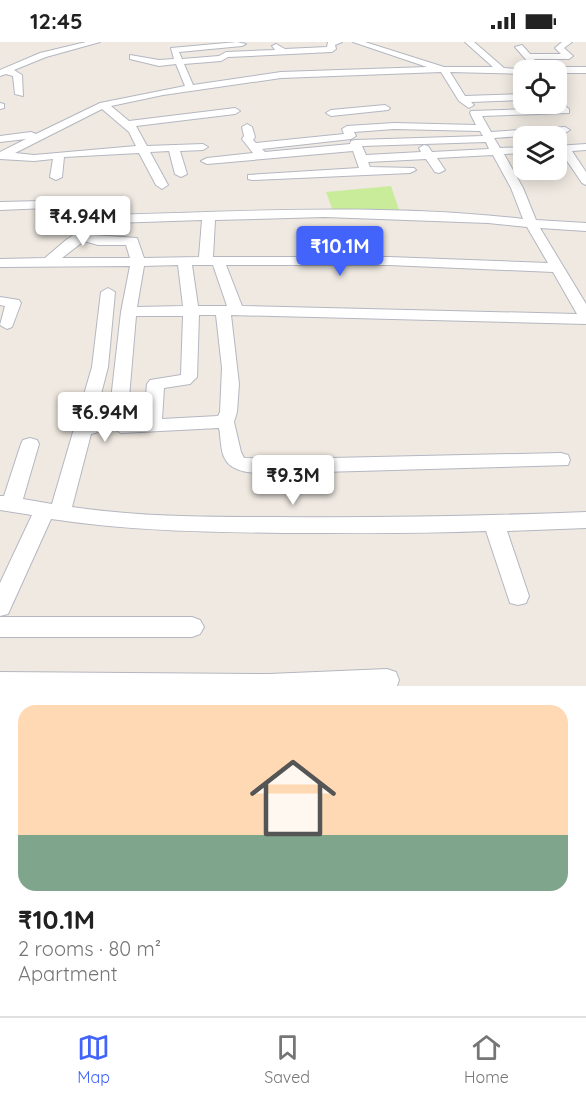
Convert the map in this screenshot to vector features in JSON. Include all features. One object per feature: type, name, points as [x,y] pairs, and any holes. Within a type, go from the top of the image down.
[{"type":"street","points":[[5,70],[43,55],[96,42]]},
{"type":"street","points":[[272,42],[283,52]]},
{"type":"street","points":[[357,42],[444,70],[491,139],[517,188],[531,225],[586,317]]},
{"type":"street","points":[[469,42],[501,70]]},
{"type":"street","points":[[528,57],[569,56],[560,48],[568,42]]},
{"type":"street","points":[[252,73],[196,74],[177,61],[174,50],[215,44],[255,43]]},
{"type":"street","points":[[215,44],[226,55]]},
{"type":"street","points":[[133,57],[155,63],[221,58],[226,55],[326,51],[332,49],[331,44],[339,58]]},
{"type":"street","points":[[519,47],[531,60]]},
{"type":"street","points":[[244,55],[253,62]]},
{"type":"street","points":[[185,89],[196,74],[199,58]]},
{"type":"street","points":[[1,155],[103,105],[119,100],[271,77],[339,58],[444,70],[513,71]]},
{"type":"street","points":[[262,69],[271,77]]},
{"type":"street","points":[[5,70],[17,75],[20,94]]},
{"type":"street","points":[[567,70],[586,70]]},
{"type":"street","points":[[185,89],[190,102]]},
{"type":"street","points":[[462,99],[513,97]]},
{"type":"street","points":[[103,105],[134,130],[162,186]]},
{"type":"street","points":[[366,171],[355,144],[335,116],[384,106],[394,126]]},
{"type":"street","points":[[134,112],[192,108],[200,115]]},
{"type":"street","points":[[127,124],[235,111]]},
{"type":"street","points":[[475,113],[513,112]]},
{"type":"street","points":[[207,161],[355,144],[394,126],[491,139],[513,146]]},
{"type":"street","points":[[247,127],[250,137],[247,139],[262,156]]},
{"type":"street","points":[[0,139],[44,133]]},
{"type":"street","points":[[253,147],[355,144],[424,147],[513,136]]},
{"type":"street","points":[[355,144],[402,156],[424,147],[491,139]]},
{"type":"street","points":[[1,155],[34,158],[143,149],[203,147]]},
{"type":"street","points":[[424,147],[439,170]]},
{"type":"street","points":[[567,148],[585,147]]},
{"type":"street","points":[[174,148],[181,174]]},
{"type":"street","points":[[56,177],[59,155]]},
{"type":"street","points":[[402,156],[416,184]]},
{"type":"street","points":[[567,157],[586,181]]},
{"type":"street","points":[[252,177],[410,170]]},
{"type":"street","points":[[0,206],[43,205]]},
{"type":"street","points":[[49,262],[83,236],[105,221],[112,219],[325,213],[488,219],[531,225],[586,227]]},
{"type":"street","points":[[209,218],[206,235],[212,261],[230,311],[228,340],[231,403],[230,414],[225,422]]},
{"type":"street","points":[[83,236],[98,241],[132,241],[138,262],[129,312],[118,425],[128,428],[225,422]]},
{"type":"street","points":[[153,426],[156,384],[184,380],[189,377],[191,312],[184,261]]},
{"type":"street","points":[[0,263],[388,261],[555,268]]},
{"type":"street","points":[[0,607],[52,511],[82,430],[100,367],[108,292]]},
{"type":"street","points":[[0,301],[14,303],[7,324]]},
{"type":"street","points":[[129,312],[230,311],[586,317]]},
{"type":"street","points":[[82,430],[118,421]]},
{"type":"street","points":[[225,422],[229,429],[232,457],[241,464],[286,466],[561,460]]},
{"type":"street","points":[[30,444],[6,503],[109,520],[166,524],[417,526],[586,520]]},
{"type":"street","points":[[494,523],[518,596]]},
{"type":"street","points":[[0,627],[192,627]]},
{"type":"street","points":[[0,683],[269,685],[387,680]]},
{"type":"green space","points":[[391,186],[400,213],[333,211],[326,192]]}]
